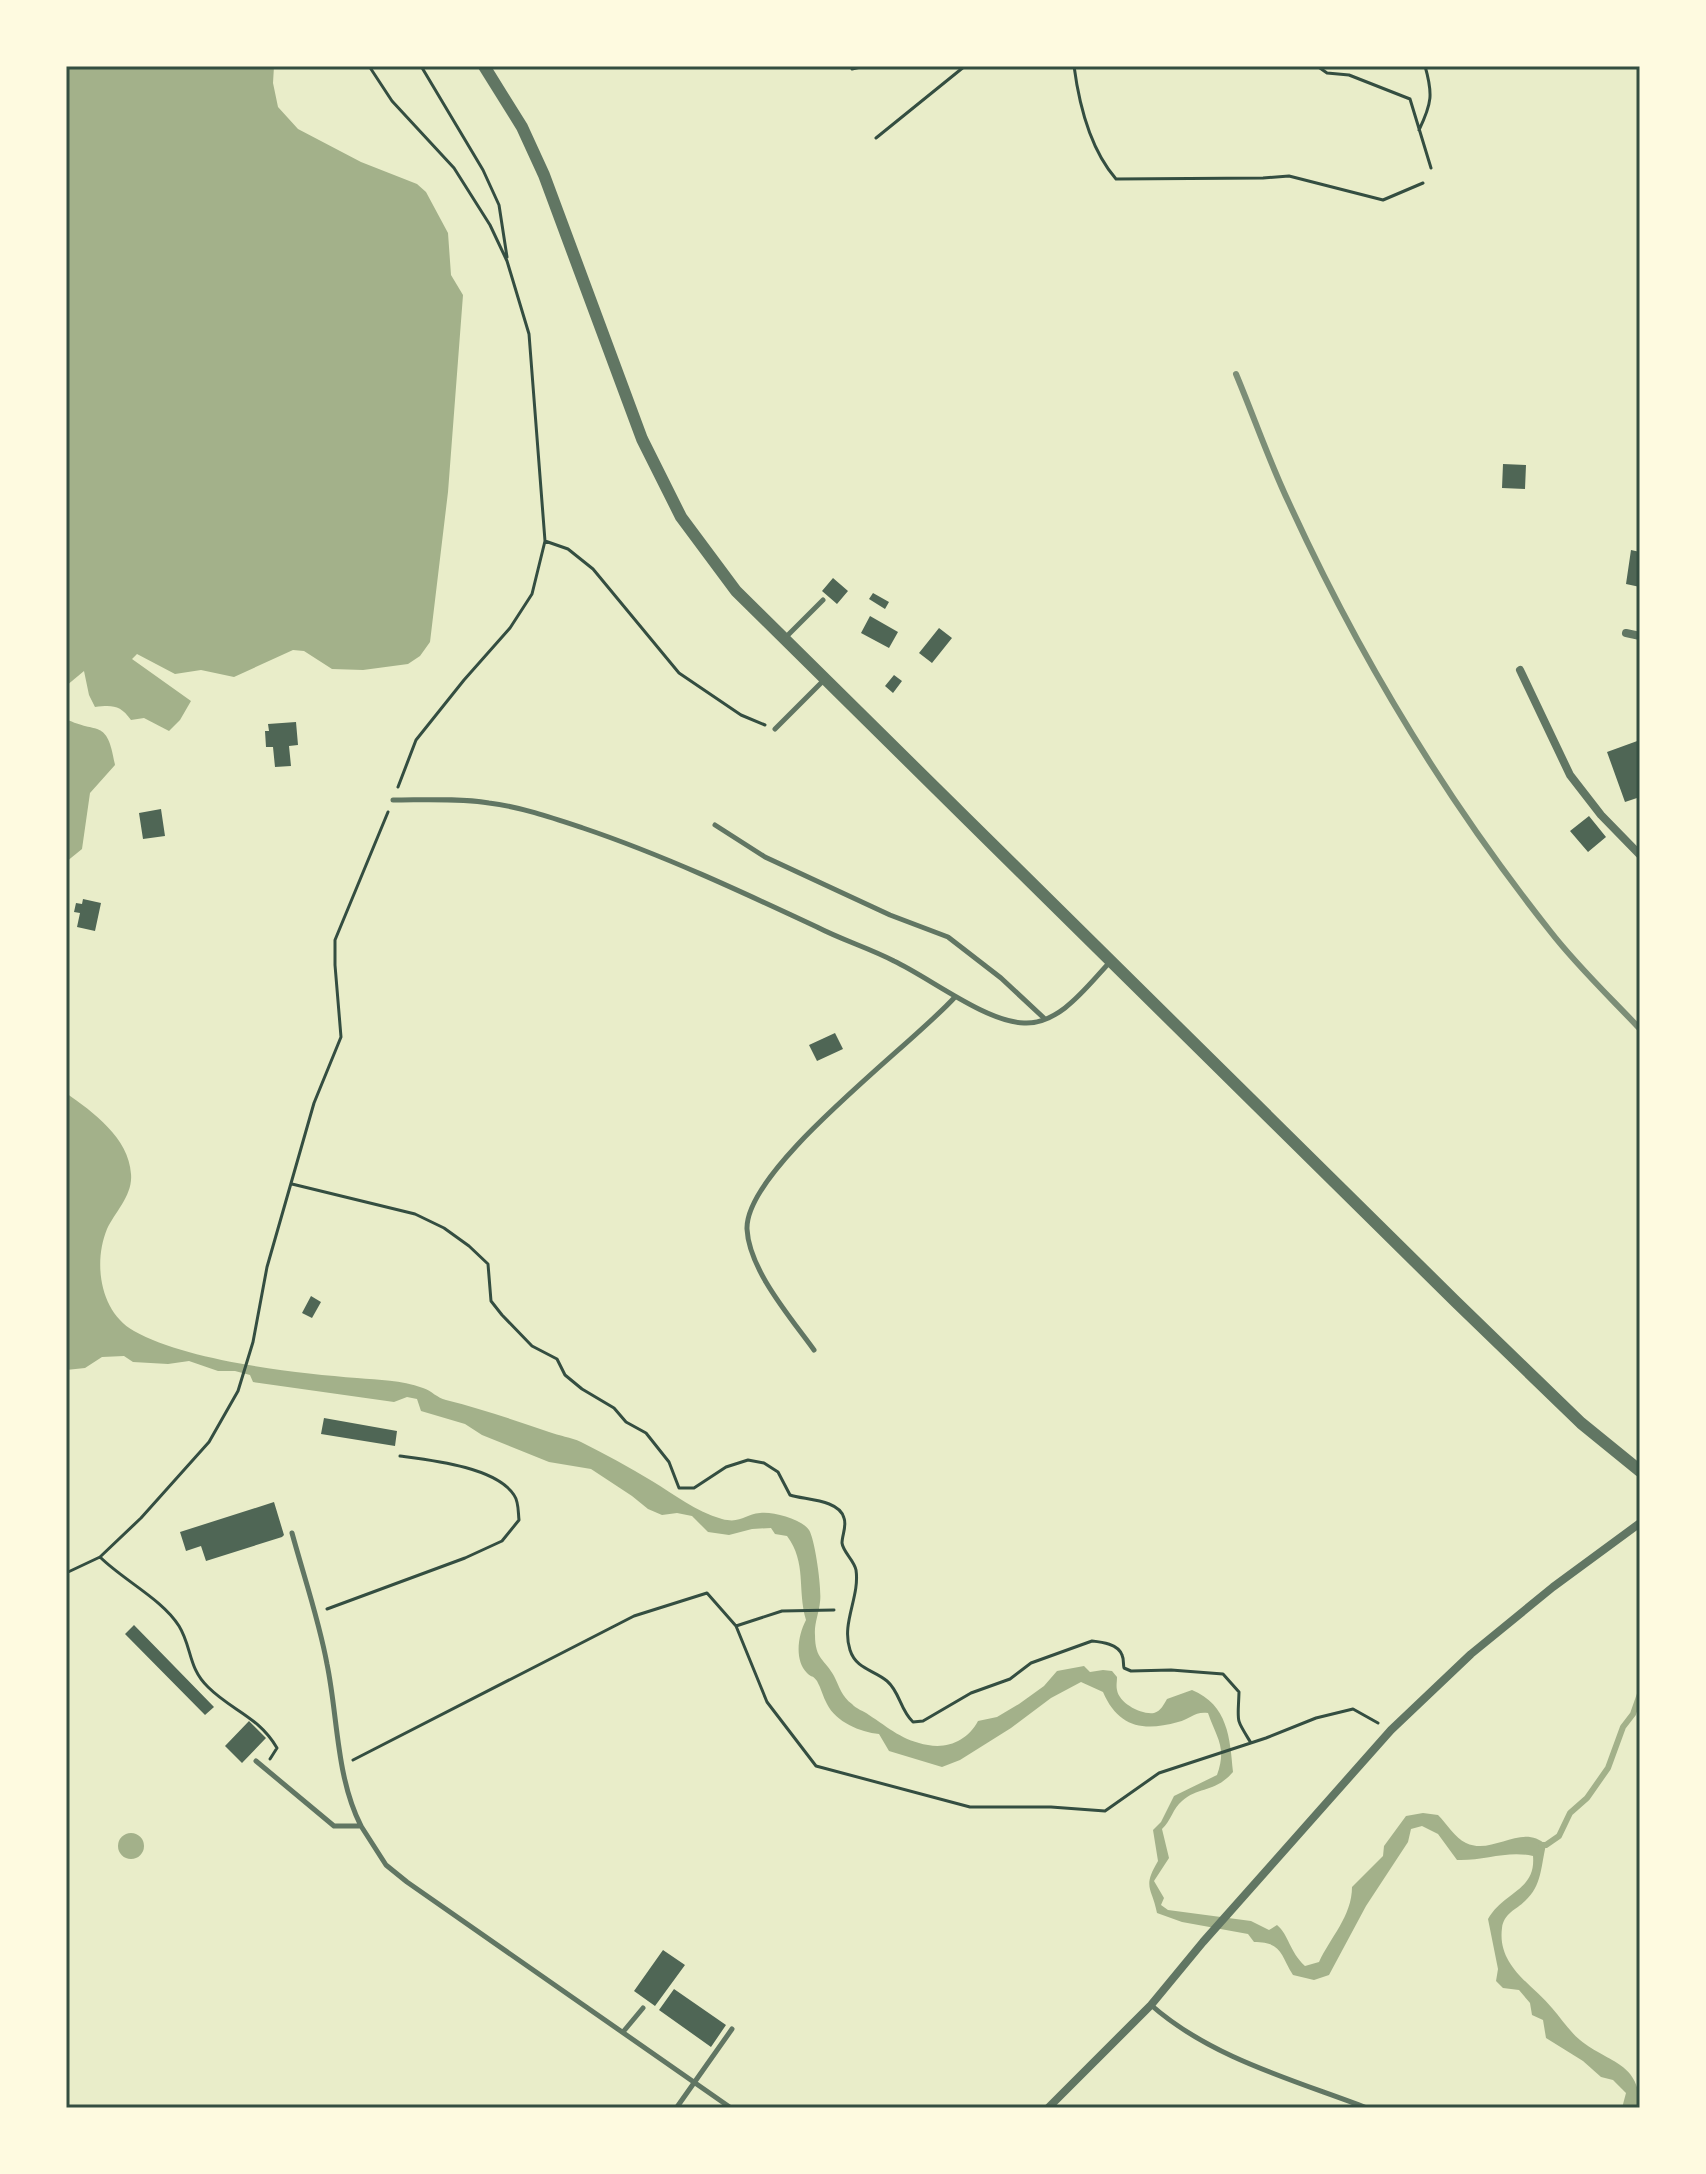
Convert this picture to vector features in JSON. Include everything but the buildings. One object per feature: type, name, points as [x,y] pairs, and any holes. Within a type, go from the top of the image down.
[{"type":"street","points":[[484,66],[522,127],[544,175],[642,439],[681,517],[736,591],[1490,1335],[1581,1423],[1640,1471]]},
{"type":"street","points":[[1626,633],[1640,636]]},
{"type":"street","points":[[1520,670],[1570,775],[1601,815],[1640,855]]},
{"type":"street","points":[[1048,2108],[1151,2005],[1391,1730],[1471,1654],[1553,1587],[1640,1523]]},
{"type":"lane","points":[[784,639],[823,600]]},
{"type":"lane","points":[[775,729],[825,679]]},
{"type":"lane","points":[[393,800],[489,802],[623,841],[774,905],[894,961],[955,997],[1007,1021],[1027,1024],[1046,1019],[1065,1008],[1111,960]]},
{"type":"lane","points":[[715,825],[765,857],[890,915],[948,937],[1001,978],[1046,1019]]},
{"type":"lane","points":[[814,1350],[774,1295],[754,1257],[747,1228],[751,1206],[769,1177],[800,1142],[955,997]]},
{"type":"lane","points":[[292,1533],[327,1663],[343,1765],[355,1813],[386,1865],[731,2108]]},
{"type":"lane","points":[[256,1761],[334,1826],[361,1826]]},
{"type":"lane","points":[[1151,2005],[1217,2049],[1367,2108]]},
{"type":"lane","points":[[623,2033],[643,2008]]},
{"type":"lane","points":[[677,2107],[732,2029]]},
{"type":"path","points":[[66,1573],[100,1557],[141,1518],[209,1442],[238,1391],[253,1342],[267,1267],[314,1103],[341,1037],[335,940],[416,740],[510,628],[532,594],[545,541],[529,334],[507,261],[490,225],[454,168],[392,101],[369,66]]},
{"type":"path","points":[[421,66],[483,170],[499,205],[507,261]]},
{"type":"path","points":[[852,69],[865,66]]},
{"type":"path","points":[[876,138],[965,66]]},
{"type":"path","points":[[1074,66],[1092,139],[1107,169],[1116,179],[1289,176],[1383,200],[1423,183]]},
{"type":"path","points":[[1317,66],[1327,73],[1349,75],[1410,99],[1431,168]]},
{"type":"path","points":[[1419,130],[1429,108],[1432,90],[1425,66]]},
{"type":"path","points":[[545,541],[568,549],[593,569],[679,673],[741,715],[775,729]]},
{"type":"path","points":[[292,1184],[415,1214],[444,1228],[469,1246],[488,1264],[491,1301],[502,1315],[532,1346],[557,1359],[565,1375],[582,1389],[614,1408],[626,1422],[646,1433],[669,1462],[679,1488],[694,1488],[726,1467],[748,1460],[764,1463],[778,1472],[790,1495],[800,1499],[816,1498],[838,1509],[844,1517],[842,1544],[856,1567],[848,1623],[850,1650],[857,1663],[886,1679],[895,1690],[904,1714],[913,1722],[923,1721],[971,1693],[1010,1679],[1031,1663],[1092,1641],[1116,1647],[1122,1655],[1124,1668],[1131,1671],[1223,1674],[1239,1692],[1237,1717],[1240,1730],[1251,1743]]},
{"type":"path","points":[[315,1613],[465,1558],[502,1541],[519,1520],[514,1494],[500,1482],[459,1465],[400,1456]]},
{"type":"path","points":[[100,1557],[170,1615],[180,1627],[193,1668],[206,1685],[252,1717],[268,1733],[277,1748],[265,1769]]},
{"type":"path","points":[[343,1765],[634,1616],[707,1593],[736,1626],[767,1702],[816,1766],[970,1807],[1105,1811],[1159,1773],[1316,1718],[1353,1709],[1391,1730]]},
{"type":"path","points":[[736,1626],[782,1611],[834,1610]]},
{"type":"shaded area","points":[[66,66],[274,66],[273,83],[278,107],[298,129],[361,162],[417,184],[426,192],[448,233],[451,275],[463,295],[448,492],[430,642],[420,656],[408,664],[363,670],[332,669],[304,651],[293,650],[234,677],[201,670],[175,674],[137,654],[132,659],[191,701],[169,731],[144,718],[131,720],[116,707],[95,707],[84,671],[66,686]]},
{"type":"shaded area","points":[[66,719],[100,730],[108,740],[115,765],[90,793],[82,849],[66,862]]},
{"type":"shaded area","points":[[66,1093],[108,1127],[129,1161],[131,1182],[123,1203],[107,1229],[100,1271],[102,1286],[113,1312],[134,1331],[182,1350],[242,1364],[415,1385],[443,1399],[577,1440],[712,1516],[738,1520],[765,1513],[800,1522],[809,1530],[818,1565],[820,1596],[815,1643],[819,1654],[849,1701],[890,1729],[919,1743],[943,1746],[957,1742],[978,1721],[997,1717],[1019,1704],[1044,1686],[1057,1671],[1084,1666],[1090,1672],[1112,1671],[1117,1677],[1117,1690],[1122,1699],[1143,1712],[1154,1713],[1167,1699],[1192,1690],[1204,1696],[1225,1724],[1233,1772],[1220,1783],[1188,1796],[1176,1807],[1162,1829],[1169,1858],[1154,1881],[1164,1898],[1161,1905],[1168,1910],[1251,1921],[1269,1930],[1277,1925],[1305,1966],[1319,1962],[1348,1908],[1352,1887],[1383,1856],[1384,1846],[1406,1816],[1423,1813],[1438,1815],[1458,1838],[1476,1846],[1517,1838],[1537,1839],[1546,1845],[1540,1875],[1531,1895],[1503,1923],[1505,1953],[1510,1964],[1576,2036],[1629,2073],[1639,2093],[1640,2108],[1622,2108],[1626,2093],[1613,2080],[1601,2077],[1583,2061],[1546,2038],[1543,2020],[1532,2015],[1530,2003],[1519,1990],[1503,1988],[1496,1981],[1498,1969],[1488,1919],[1529,1877],[1533,1856],[1514,1854],[1457,1860],[1438,1834],[1422,1826],[1411,1829],[1408,1842],[1366,1906],[1329,1975],[1314,1980],[1293,1975],[1282,1955],[1270,1944],[1254,1942],[1248,1934],[1182,1922],[1157,1913],[1149,1882],[1158,1861],[1153,1830],[1161,1822],[1174,1796],[1217,1775],[1220,1765],[1220,1743],[1208,1713],[1165,1725],[1133,1724],[1116,1713],[1103,1692],[1081,1682],[1051,1698],[960,1760],[942,1767],[889,1751],[879,1734],[849,1725],[831,1710],[817,1681],[807,1673],[800,1661],[799,1640],[806,1620],[797,1556],[787,1536],[775,1534],[771,1528],[729,1535],[708,1532],[692,1516],[677,1513],[662,1515],[648,1509],[591,1469],[549,1462],[482,1435],[465,1424],[421,1411],[417,1399],[407,1397],[394,1402],[253,1382],[250,1375],[218,1371],[189,1361],[168,1364],[133,1362],[124,1356],[102,1357],[85,1368],[66,1370]]},
{"type":"shaded area","points":[[131,1833],[140,1837],[144,1846],[140,1855],[131,1859],[122,1855],[118,1846],[122,1837]]},
{"type":"waterway","points":[[1541,1845],[1559,1836],[1570,1813],[1587,1798],[1608,1768],[1623,1727],[1633,1714],[1640,1694]]},
{"type":"railway","points":[[1236,374],[1275,471],[1316,559],[1407,725],[1475,831],[1550,931],[1640,1029]]}]
